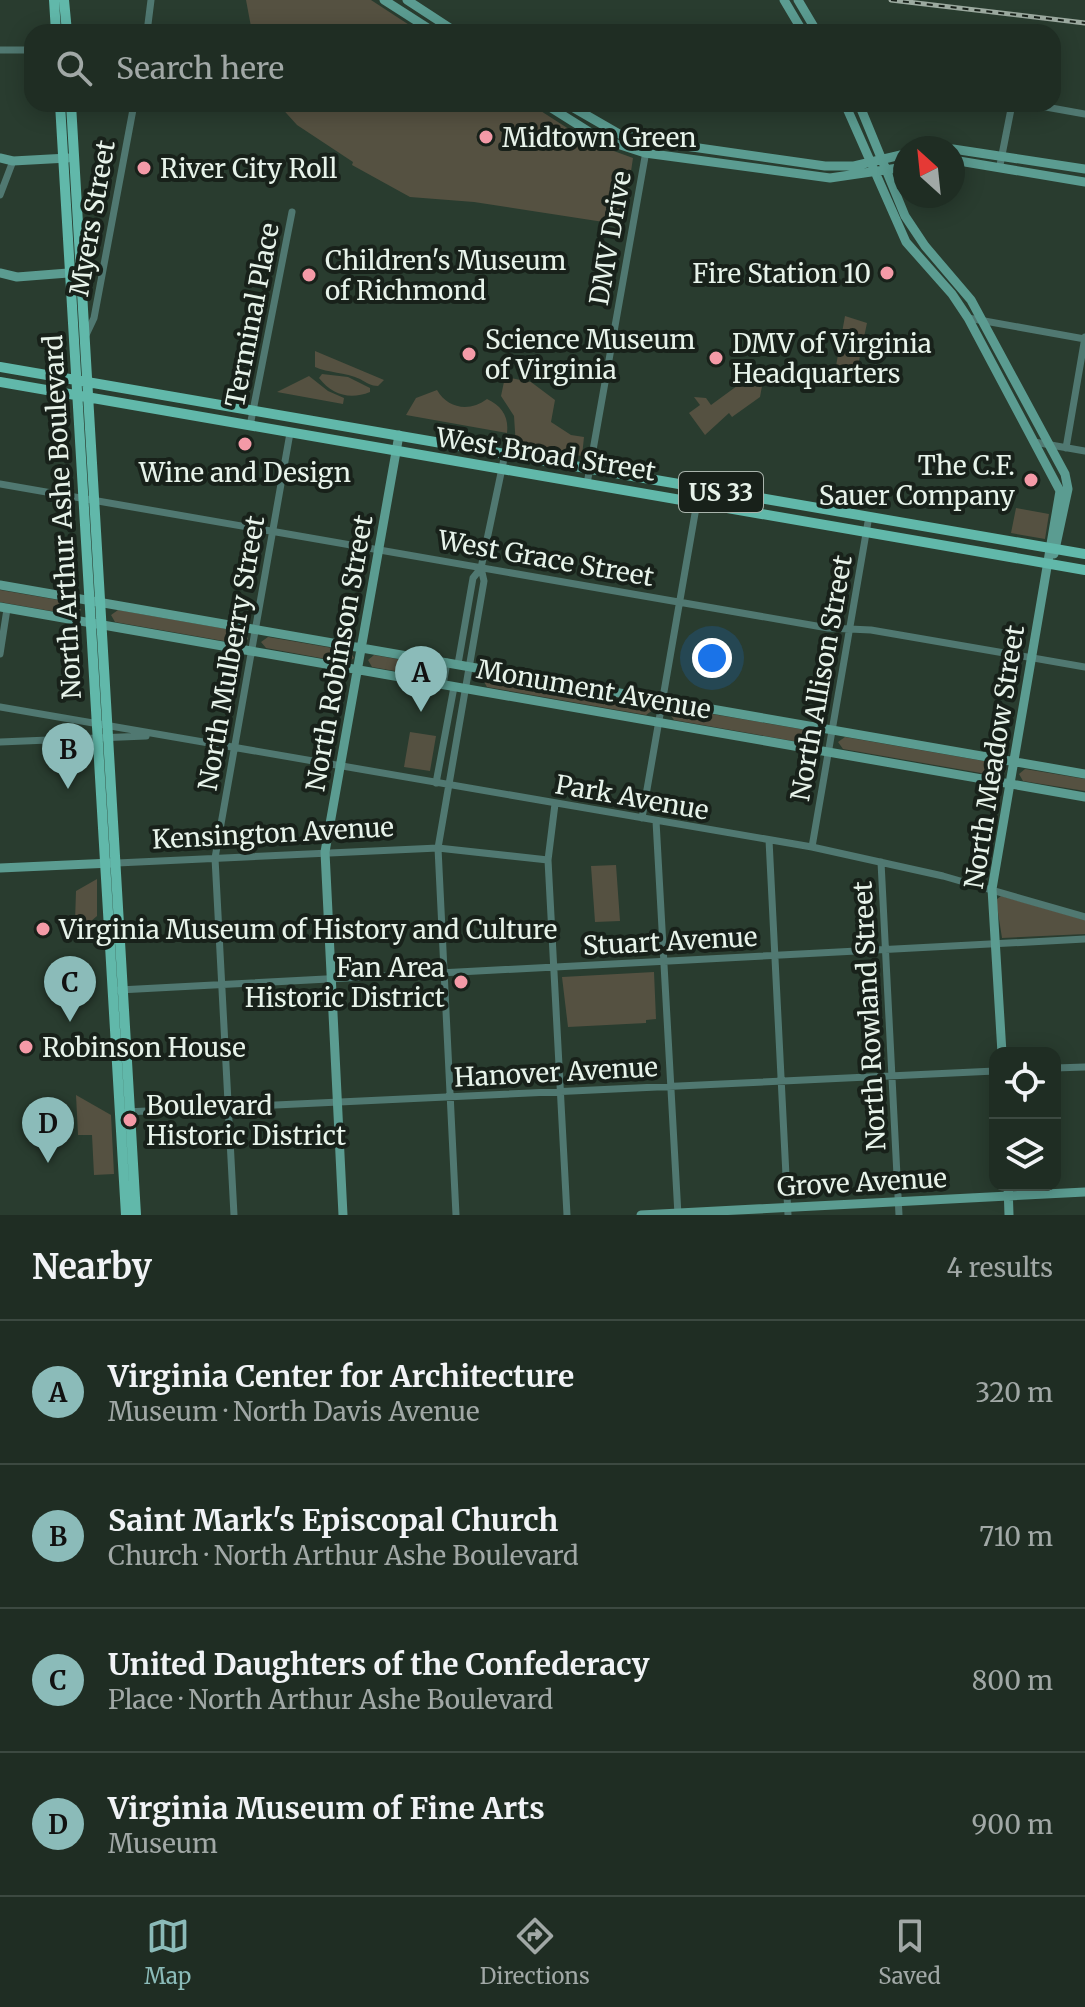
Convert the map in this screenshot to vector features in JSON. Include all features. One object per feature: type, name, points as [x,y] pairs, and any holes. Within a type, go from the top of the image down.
[{"type":"main road","points":[[54,0],[56,24]]},
{"type":"main road","points":[[64,0],[66,24]]},
{"type":"main road","name":"North Arthur Ashe Boulevard","points":[[61,112],[69,158]]},
{"type":"main road","name":"North Arthur Ashe Boulevard","points":[[71,112],[69,158],[82,381]]},
{"type":"main road","name":"North Arthur Ashe Boulevard","points":[[77,299],[84,337],[83,498],[88,600],[104,863],[118,990]]},
{"type":"main road","name":"West Broad Street","points":[[0,367],[1085,554]]},
{"type":"main road","name":"West Broad Street","points":[[0,382],[1085,570]]},
{"type":"main road","name":"North Arthur Ashe Boulevard","points":[[82,397],[95,500],[117,863],[126,1215]]},
{"type":"main road","name":"North Arthur Ashe Boulevard","points":[[125,1112],[136,1215]]},
{"type":"street","points":[[148,24],[151,0]]},
{"type":"street","points":[[384,0],[422,24]]},
{"type":"street","points":[[407,0],[444,24]]},
{"type":"street","points":[[784,0],[798,24]]},
{"type":"street","points":[[798,0],[812,24]]},
{"type":"street","points":[[0,50],[24,50]]},
{"type":"street","points":[[1061,110],[1085,114]]},
{"type":"street","name":"Myers Street","points":[[84,337],[92,324],[132,112]]},
{"type":"street","points":[[558,112],[599,138],[645,153],[830,178],[893,170]]},
{"type":"street","points":[[581,112],[619,134],[825,166],[872,163],[893,157]]},
{"type":"street","name":"North Meadow Street","points":[[849,112],[906,242],[952,294],[968,318],[1060,491],[1053,548]]},
{"type":"street","name":"North Meadow Street","points":[[863,112],[915,233],[963,290],[1050,445],[1068,484],[1031,658],[992,889],[1002,1047]]},
{"type":"street","points":[[1000,165],[1010,112]]},
{"type":"street","name":"DMV Drive","points":[[587,484],[648,140]]},
{"type":"street","points":[[965,150],[1085,169]]},
{"type":"street","points":[[0,158],[13,161],[69,158]]},
{"type":"street","points":[[0,195],[13,161]]},
{"type":"street","points":[[965,161],[1085,182]]},
{"type":"street","name":"Terminal Place","points":[[250,426],[292,212]]},
{"type":"street","points":[[0,273],[21,277],[76,273]]},
{"type":"street","points":[[77,299],[98,294]]},
{"type":"street","points":[[968,318],[1085,338],[1066,448]]},
{"type":"street","name":"North Mulberry Street","points":[[234,1215],[215,858],[258,629],[290,433]]},
{"type":"street","name":"North Robinson Street","points":[[343,1215],[325,852],[399,435]]},
{"type":"street","points":[[1034,442],[1085,451]]},
{"type":"street","points":[[456,1215],[438,848],[484,581],[481,568],[505,454]]},
{"type":"street","name":"West Grace Street","points":[[0,484],[682,602],[1085,667]]},
{"type":"street","points":[[642,818],[697,502]]},
{"type":"street","name":"North Allison Street","points":[[812,847],[869,516]]},
{"type":"street","points":[[458,664],[473,578],[481,568]]},
{"type":"street","name":"Monument Avenue","points":[[0,585],[1085,774]]},
{"type":"street","points":[[0,654],[4,608]]},
{"type":"street","name":"Monument Avenue","points":[[4,608],[1085,797]]},
{"type":"street","points":[[443,685],[447,662]]},
{"type":"street","points":[[436,783],[454,687]]},
{"type":"street","name":"Park Avenue","points":[[0,707],[96,724],[109,731],[235,746],[812,847],[992,889],[1085,917]]},
{"type":"street","points":[[0,742],[97,737],[109,731]]},
{"type":"street","points":[[555,804],[548,860],[567,1215]]},
{"type":"street","points":[[656,821],[678,1214]]},
{"type":"street","points":[[769,840],[788,1211]]},
{"type":"street","name":"Kensington Avenue","points":[[0,868],[438,848],[548,860]]},
{"type":"street","name":"North Rowland Street","points":[[881,862],[899,1215]]},
{"type":"street","name":"Stuart Avenue","points":[[118,990],[1085,939]]},
{"type":"street","points":[[1061,1068],[1085,1067]]},
{"type":"street","name":"Hanover Avenue","points":[[125,1112],[989,1071]]},
{"type":"street","name":"Grove Avenue","points":[[641,1215],[788,1211],[999,1191]]},
{"type":"street","points":[[1008,1191],[1009,1215]]},
{"type":"street","name":"Grove Avenue","points":[[1046,1191],[1085,1192]]},
{"type":"shaded area","points":[[246,0],[371,0],[408,24],[250,24]]},
{"type":"shaded area","points":[[285,112],[542,112],[589,142],[633,158],[623,225],[474,202],[410,197],[352,165],[353,162],[297,125]]},
{"type":"shaded area","points":[[845,316],[867,323],[855,380],[834,377]]},
{"type":"shaded area","points":[[315,351],[384,380],[378,386],[315,367]]},
{"type":"shaded area","points":[[756,372],[764,375],[760,397],[732,417],[729,413],[705,435],[689,413],[700,405],[694,397],[706,398],[711,405]]},
{"type":"shaded area","points":[[322,374],[348,377],[370,388],[370,392],[349,396],[336,392],[319,378]]},
{"type":"shaded area","points":[[309,376],[328,391],[344,398],[343,404],[277,392]]},
{"type":"shaded area","points":[[505,377],[531,382],[555,400],[551,422],[571,435],[584,437],[582,456],[516,447],[514,416],[501,396]]},
{"type":"shaded area","points":[[437,390],[453,405],[474,406],[487,399],[492,402],[506,417],[507,433],[406,415],[416,398]]},
{"type":"shaded area","points":[[1016,508],[1049,514],[1045,539],[1011,533]]},
{"type":"shaded area","points":[[0,590],[76,603],[81,610],[74,615],[0,602]]},
{"type":"shaded area","points":[[118,610],[244,632],[248,639],[241,644],[115,622],[111,615]]},
{"type":"shaded area","points":[[268,637],[350,651],[354,658],[348,663],[266,648],[261,642]]},
{"type":"shaded area","points":[[374,655],[431,665],[435,672],[429,677],[372,667],[368,660]]},
{"type":"shaded area","points":[[489,675],[649,703],[653,710],[646,715],[487,687],[483,680]]},
{"type":"shaded area","points":[[676,708],[818,732],[823,740],[816,745],[674,720],[669,713]]},
{"type":"shaded area","points":[[410,732],[436,736],[430,771],[404,767]]},
{"type":"shaded area","points":[[845,737],[1001,764],[1006,771],[998,776],[843,749],[838,742]]},
{"type":"shaded area","points":[[1025,769],[1085,779],[1085,791],[1023,781],[1019,774]]},
{"type":"shaded area","points":[[616,865],[620,921],[595,922],[591,866]]},
{"type":"shaded area","points":[[97,879],[97,916],[90,922],[75,922],[76,891]]},
{"type":"shaded area","points":[[1001,896],[1085,920],[1085,934],[1002,938],[996,900]]},
{"type":"shaded area","points":[[654,972],[656,1019],[646,1020],[646,1023],[568,1027],[562,977]]},
{"type":"shaded area","points":[[76,1095],[111,1115],[114,1174],[94,1175],[92,1135],[78,1135]]},
{"type":"railway","points":[[891,0],[1085,23]]},
{"type":"place","name":"Midtown Green","points":[[486,137]]},
{"type":"place","name":"River City Roll","points":[[144,168]]},
{"type":"place","name":"Fire Station 10","points":[[887,273]]},
{"type":"place","name":"Children's Museum of Richmond","points":[[309,275]]},
{"type":"place","name":"Science Museum of Virginia","points":[[469,354]]},
{"type":"place","name":"DMV of Virginia Headquarters","points":[[716,358]]},
{"type":"place","name":"Wine and Design","points":[[245,444]]},
{"type":"place","name":"The C.F. Sauer Company","points":[[1031,480]]},
{"type":"place","name":"Virginia Center for Architecture","points":[[421,712]]},
{"type":"place","name":"Saint Mark's Episcopal Church","points":[[68,789]]},
{"type":"place","name":"Virginia Museum of History and Culture","points":[[43,929]]},
{"type":"place","name":"Fan Area Historic District","points":[[461,982]]},
{"type":"place","name":"United Daughters of the Confederacy","points":[[70,1022]]},
{"type":"place","name":"Robinson House","points":[[26,1047]]},
{"type":"place","name":"Boulevard Historic District","points":[[130,1120]]},
{"type":"place","name":"Virginia Museum of Fine Arts","points":[[48,1163]]}]
